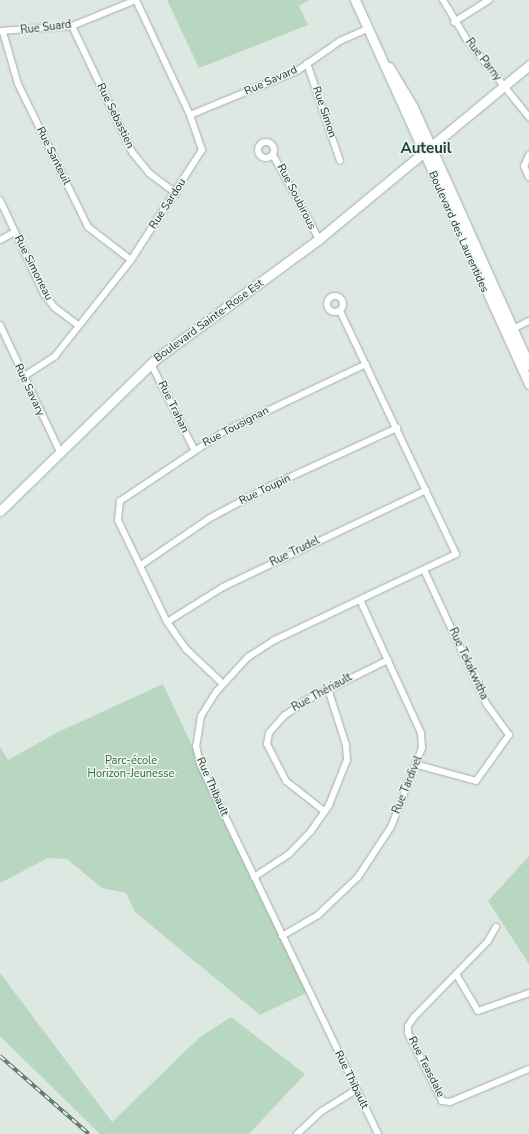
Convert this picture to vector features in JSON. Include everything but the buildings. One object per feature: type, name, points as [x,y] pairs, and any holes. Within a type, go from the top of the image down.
[{"type":"main road","name":"Boulevard des Laurentides","points":[[355,0],[382,56],[423,155],[503,334],[529,384]]},
{"type":"main road","name":"Boulevard des Laurentides","points":[[382,56],[411,102],[529,365]]},
{"type":"main road","name":"Boulevard Sainte-Rose Est","points":[[0,511],[61,454],[151,364],[319,239],[423,155],[431,146],[529,65]]},
{"type":"street","name":"Rue Suard","points":[[2,31],[72,26],[136,0]]},
{"type":"street","name":"Rue Sardou","points":[[23,377],[55,356],[79,326],[131,260],[176,193],[202,150],[190,115],[136,0]]},
{"type":"street","name":"Rue Parny","points":[[442,0],[454,22],[529,117]]},
{"type":"street","points":[[454,22],[489,0]]},
{"type":"street","name":"Rue Sebastien","points":[[72,26],[132,152],[149,173],[176,193]]},
{"type":"street","name":"Rue Savard","points":[[190,115],[297,71],[340,40],[369,28]]},
{"type":"street","name":"Rue Santeuil","points":[[2,31],[18,84],[88,227],[131,260]]},
{"type":"street","name":"Rue Simon","points":[[307,63],[340,161]]},
{"type":"street","name":"Rue Soubirous","points":[[273,155],[319,239]]},
{"type":"street","points":[[529,155],[524,166],[529,177]]},
{"type":"street","name":"Rue Simoneau","points":[[0,200],[44,294],[54,307],[79,326]]},
{"type":"street","points":[[0,240],[15,232]]},
{"type":"street","points":[[340,311],[426,490]]},
{"type":"street","points":[[503,334],[529,321]]},
{"type":"street","name":"Rue Savary","points":[[0,324],[23,377],[61,454]]},
{"type":"street","name":"Rue Trahan","points":[[151,364],[195,451]]},
{"type":"street","name":"Rue Tousignan","points":[[223,684],[186,649],[168,622],[118,520],[120,501],[230,428],[366,364]]},
{"type":"street","name":"Rue Toupin","points":[[141,565],[210,518],[249,497],[397,428]]},
{"type":"street","name":"Rue Thibault","points":[[378,1134],[355,1090],[200,764],[196,746],[201,716],[223,684],[248,656],[273,641],[456,554],[426,490]]},
{"type":"street","name":"Rue Trudel","points":[[168,622],[223,587],[426,490]]},
{"type":"street","name":"Rue Tekakwitha","points":[[418,766],[476,781],[509,736],[487,705],[424,570]]},
{"type":"street","name":"Rue Tardivel","points":[[282,936],[318,915],[358,876],[391,827],[418,766],[421,733],[360,600]]},
{"type":"street","name":"Rue Thériault","points":[[324,811],[286,780],[267,744],[269,733],[284,716],[328,688],[388,660]]},
{"type":"street","points":[[254,876],[289,854],[324,811],[347,760],[346,745],[328,688]]},
{"type":"street","name":"Rue Teasdale","points":[[496,927],[456,974],[408,1026],[442,1101],[450,1102],[529,1069]]},
{"type":"street","points":[[456,974],[473,1008],[478,1011],[529,993]]},
{"type":"street","points":[[297,1134],[322,1111],[355,1090]]},
{"type":"green space","points":[[167,0],[310,0],[299,6],[308,25],[199,68]]},
{"type":"green space","name":"Parc-école Horizon-Jeunesse","points":[[163,684],[308,992],[260,1015],[135,912],[126,893],[102,888],[67,859],[48,858],[0,883],[0,747],[8,760],[56,733]]},
{"type":"green space","points":[[529,856],[529,964],[488,901]]},
{"type":"green space","points":[[0,973],[112,1122],[200,1037],[231,1017],[305,1074],[249,1134],[100,1134],[0,1036]]},
{"type":"railway","points":[[0,1056],[89,1134]]},
{"type":"district","name":"Auteuil","points":[[426,149]]}]
